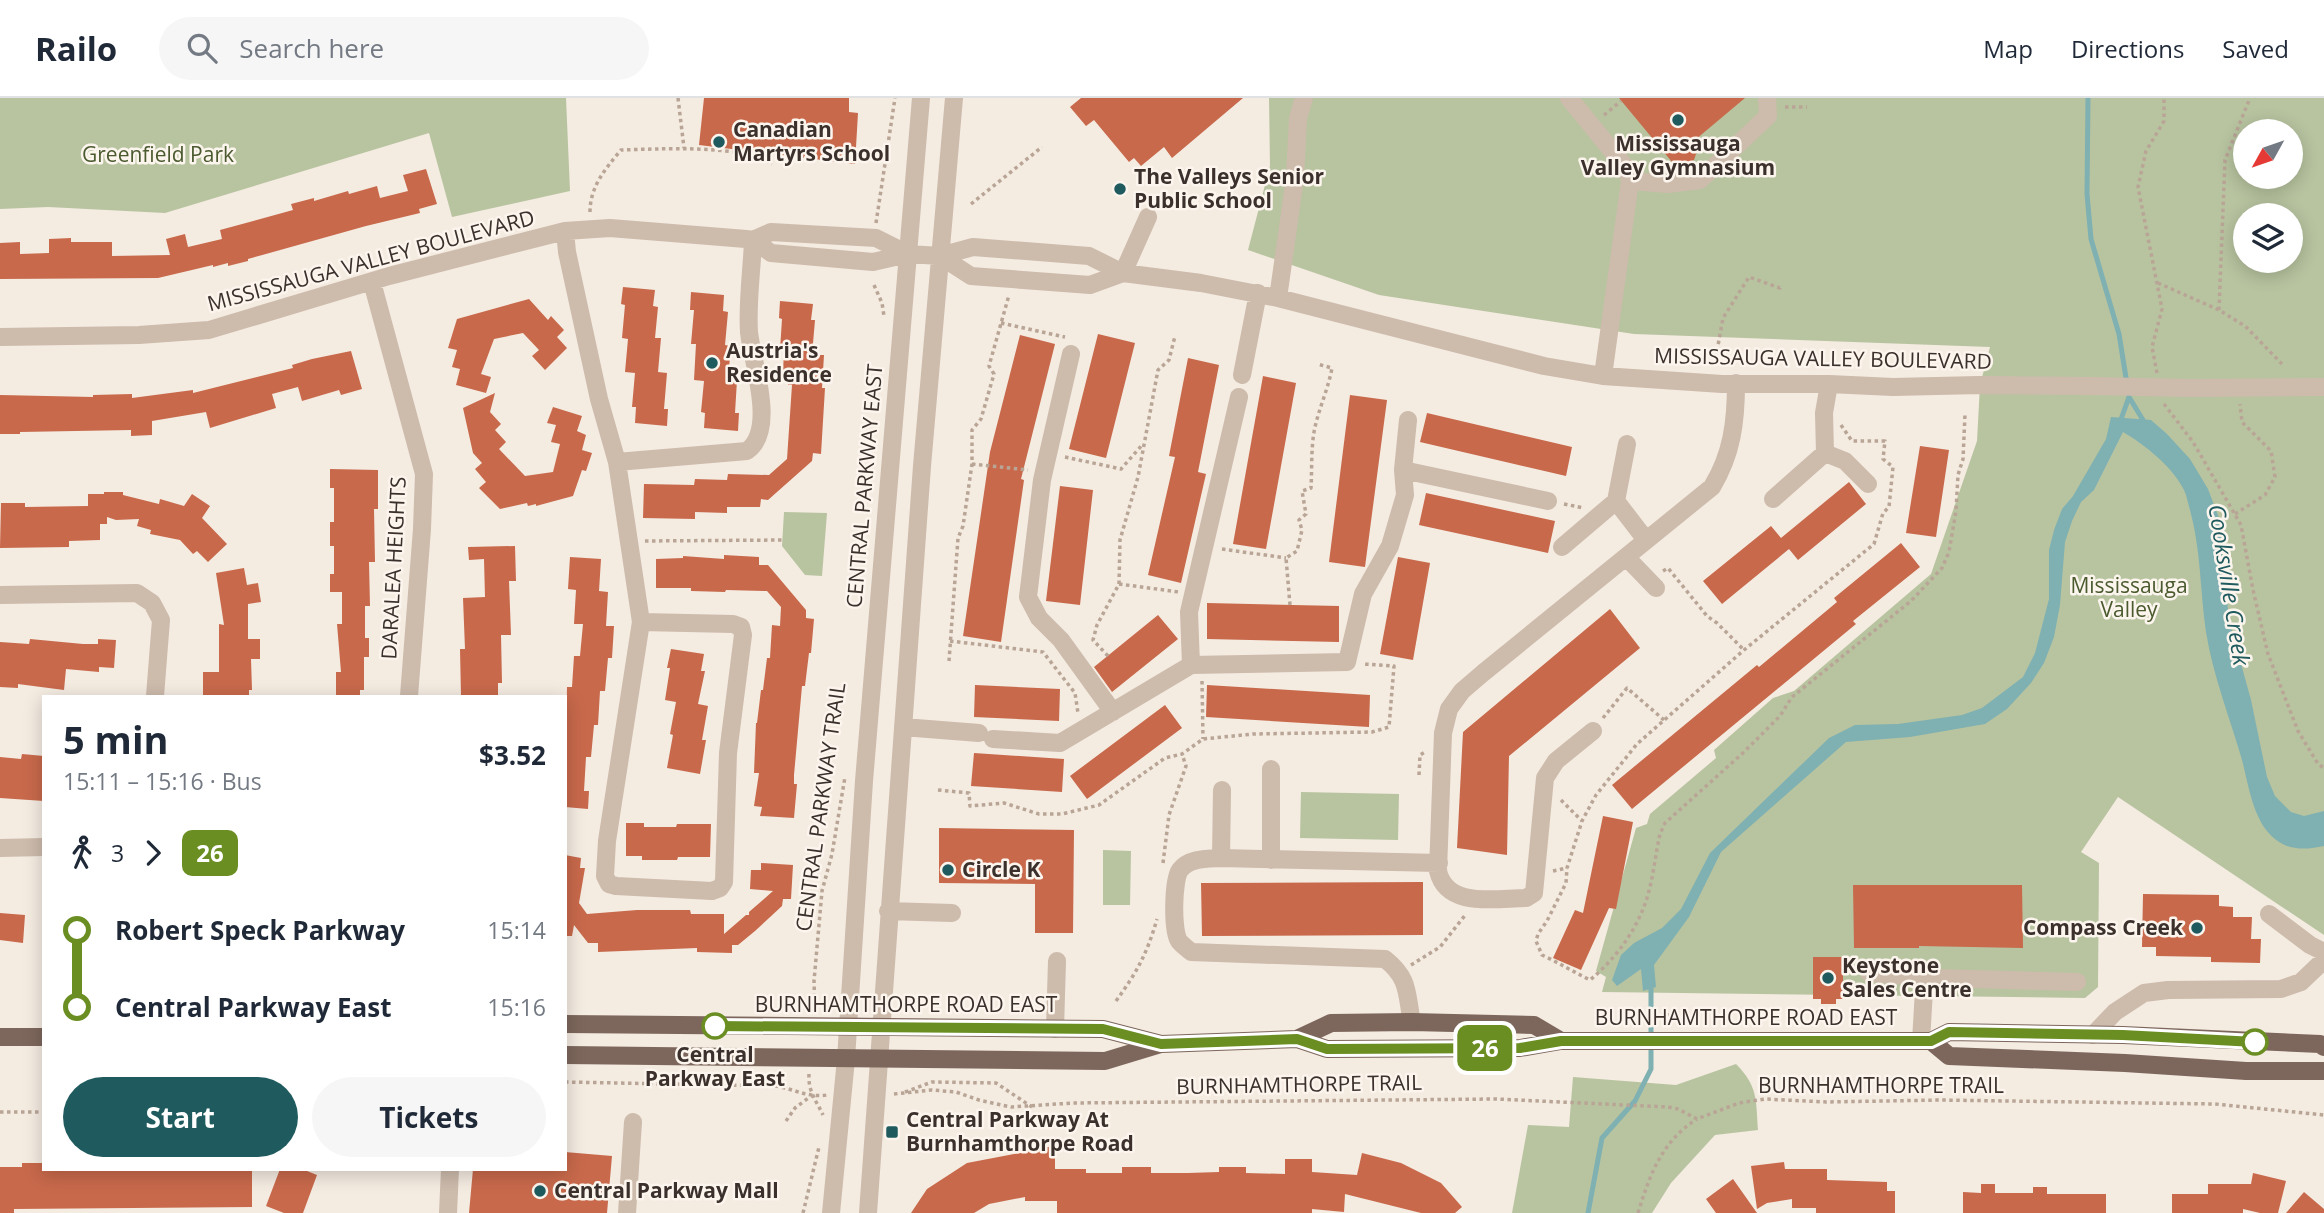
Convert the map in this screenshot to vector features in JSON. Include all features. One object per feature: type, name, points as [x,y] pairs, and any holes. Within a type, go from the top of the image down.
[{"type":"main road","name":"BURNHAMTHORPE ROAD EAST","points":[[1297,1039],[1331,1023],[1412,1022],[1534,1025],[1561,1041]]},
{"type":"main road","name":"BURNHAMTHORPE ROAD EAST","points":[[567,1024],[1103,1029],[1161,1044]]},
{"type":"main road","name":"BURNHAMTHORPE ROAD EAST","points":[[567,1055],[1105,1061],[1161,1044],[1297,1039],[1327,1049],[1520,1048],[1561,1041],[1926,1041],[1949,1032],[2320,1044],[2324,1047]]},
{"type":"main road","points":[[0,1037],[42,1037]]},
{"type":"main road","name":"BURNHAMTHORPE ROAD EAST","points":[[1926,1041],[1949,1056],[2246,1071],[2324,1071]]},
{"type":"street","name":"CENTRAL PARKWAY EAST","points":[[831,1213],[846,1059],[864,781],[921,98]]},
{"type":"street","points":[[868,1213],[888,911],[954,98]]},
{"type":"street","points":[[1278,298],[1295,178],[1298,118],[1304,98]]},
{"type":"street","points":[[1569,98],[1627,169],[1630,181],[1604,376]]},
{"type":"street","points":[[1630,181],[1668,184],[1700,180],[1768,116],[1767,98]]},
{"type":"street","points":[[1123,274],[1148,218]]},
{"type":"street","name":"MISSISSAUGA VALLEY BOULEVARD","points":[[0,337],[139,335],[209,330],[372,282],[565,231],[610,228],[753,240],[771,232],[876,238],[908,254],[940,256],[973,247],[1089,256],[1123,274],[1258,293],[1544,366],[1604,376],[1893,387],[2324,387]]},
{"type":"street","points":[[565,231],[567,252],[600,399],[617,462],[641,622],[607,841],[605,876],[609,884],[616,886],[712,891],[720,888],[724,882],[728,753],[743,635],[741,627],[733,624],[641,622]]},
{"type":"street","points":[[617,462],[747,451],[754,445],[762,403],[749,330],[753,240]]},
{"type":"street","name":"MISSISSAUGA VALLEY BOULEVARD","points":[[940,256],[971,276],[1090,285],[1123,274]]},
{"type":"street","name":"DARALEA HEIGHTS","points":[[372,282],[424,474],[409,695]]},
{"type":"street","points":[[1242,375],[1258,293]]},
{"type":"street","points":[[1072,354],[1044,472],[1028,597],[1039,618],[1061,640],[1113,712]]},
{"type":"street","points":[[1593,731],[1556,761],[1545,778],[1534,893],[1527,898],[1455,896],[1445,886],[1438,871],[1443,733],[1449,709],[1475,679],[1712,487],[1725,465],[1736,413],[1736,383]]},
{"type":"street","points":[[1773,499],[1825,453],[1824,413],[1829,384]]},
{"type":"street","points":[[1191,665],[1189,612],[1239,397]]},
{"type":"street","points":[[903,727],[1060,743],[1191,665],[1347,662],[1363,594],[1390,546],[1405,495],[1403,470],[1408,420]]},
{"type":"street","points":[[1562,547],[1616,501],[1627,444]]},
{"type":"street","points":[[1825,453],[1845,461],[1868,484]]},
{"type":"street","points":[[1403,470],[1548,501]]},
{"type":"street","points":[[1616,501],[1646,540]]},
{"type":"street","points":[[1626,557],[1656,588]]},
{"type":"street","points":[[0,595],[137,593],[152,603],[161,620],[155,695]]},
{"type":"street","points":[[1271,769],[1271,860]]},
{"type":"street","points":[[1221,858],[1222,790]]},
{"type":"street","points":[[0,848],[42,847]]},
{"type":"street","points":[[1412,1022],[1405,980],[1397,969],[1385,960],[1191,952],[1179,942],[1175,931],[1175,880],[1181,869],[1193,861],[1221,858],[1439,863]]},
{"type":"street","points":[[888,911],[952,913]]},
{"type":"street","points":[[2269,914],[2310,945],[2324,952]]},
{"type":"street","points":[[2093,1035],[2115,1012],[2144,993],[2168,990],[2281,989],[2301,982],[2324,960]]},
{"type":"street","points":[[1055,1028],[1057,961]]},
{"type":"street","points":[[1869,973],[1935,978],[2077,982]]},
{"type":"street","points":[[1926,1041],[1924,990],[1935,978]]},
{"type":"street","points":[[627,1213],[633,1122]]},
{"type":"street","points":[[448,1213],[450,1171]]},
{"type":"path","points":[[678,98],[684,148]]},
{"type":"path","points":[[876,225],[895,98]]},
{"type":"path","points":[[2152,347],[2162,309],[2138,187],[2146,151],[2164,121],[2164,98]]},
{"type":"path","points":[[2219,310],[2225,159],[2250,98]]},
{"type":"path","points":[[971,204],[1042,147]]},
{"type":"path","points":[[590,229],[590,199],[601,174],[621,150],[684,148],[761,156],[772,164]]},
{"type":"path","points":[[1717,351],[1723,318],[1749,277],[1780,288],[1781,285]]},
{"type":"path","points":[[2158,283],[2219,310],[2245,326],[2282,364]]},
{"type":"path","points":[[874,285],[882,303],[884,317]]},
{"type":"path","points":[[949,661],[958,538],[963,526],[972,464],[972,430],[981,419],[994,374],[989,366],[1010,293]]},
{"type":"path","points":[[1001,323],[1073,339],[1072,354]]},
{"type":"path","points":[[1108,656],[1093,640],[1097,625],[1119,584],[1120,540],[1138,477],[1158,370],[1169,360],[1175,336]]},
{"type":"path","points":[[1204,546],[1286,558],[1297,551],[1302,530],[1299,520],[1306,514],[1302,491],[1311,488],[1313,435],[1329,388],[1332,368],[1317,364]]},
{"type":"path","points":[[2235,514],[2265,495],[2275,477],[2271,451],[2242,422],[2238,388]]},
{"type":"path","points":[[1840,422],[1852,441],[1885,441],[1883,459],[1894,467],[1889,506],[1883,513],[1874,544],[1744,650],[1637,744],[1596,795],[1582,821],[1567,868],[1566,884],[1536,941],[1542,955],[1590,980],[1624,944],[1644,906],[1665,822],[1744,752],[1780,716],[1792,697],[1911,601],[1942,568],[1956,511],[1958,475],[1963,459],[1965,414]]},
{"type":"path","points":[[2193,442],[2241,525],[2268,654],[2298,731],[2318,764],[2324,768]]},
{"type":"path","points":[[1048,453],[1121,468],[1144,443]]},
{"type":"path","points":[[972,464],[1044,472]]},
{"type":"path","points":[[1570,505],[1586,508]]},
{"type":"path","points":[[629,542],[783,540]]},
{"type":"path","points":[[1286,558],[1290,605]]},
{"type":"path","points":[[1670,571],[1707,616],[1744,650]]},
{"type":"path","points":[[1119,584],[1193,594]]},
{"type":"path","points":[[950,641],[1043,652],[1075,692],[1081,731]]},
{"type":"path","points":[[938,790],[969,793],[970,806],[1004,803],[1039,814],[1062,814],[1099,805],[1165,758],[1190,750],[1203,739],[1253,734],[1372,732],[1389,727],[1394,667],[1347,662]]},
{"type":"path","points":[[1202,686],[1203,739]]},
{"type":"path","points":[[1593,731],[1627,688],[1664,720]]},
{"type":"path","name":"CENTRAL PARKWAY TRAIL","points":[[816,1000],[814,971],[822,891],[832,854],[846,772]]},
{"type":"path","points":[[1545,793],[1560,798],[1582,821]]},
{"type":"path","points":[[1397,969],[1411,965],[1440,947],[1466,916],[1465,898]]},
{"type":"path","points":[[1633,1014],[1669,1015]]},
{"type":"path","points":[[567,1082],[776,1086],[820,1096]]},
{"type":"path","name":"BURNHAMTHORPE TRAIL","points":[[1032,1107],[996,1083],[932,1082],[900,1094],[946,1090],[994,1105],[1032,1107],[1073,1103],[1496,1099],[1668,1107],[1688,1113],[1697,1119],[1739,1103],[1765,1099],[1826,1102],[2215,1104],[2324,1115]]},
{"type":"path","points":[[808,1085],[811,1096],[823,1115]]},
{"type":"path","points":[[786,1121],[796,1108],[811,1096]]},
{"type":"path","points":[[0,1112],[42,1112]]},
{"type":"path","points":[[1638,1213],[1659,1156],[1675,1136],[1697,1119]]},
{"type":"path","points":[[803,1213],[820,1140]]},
{"type":"green space","name":"Greenfield Park","points":[[0,98],[566,98],[570,191],[452,217],[429,133],[165,213],[48,207],[0,209]]},
{"type":"green space","name":"Mississauga Valley","points":[[1269,98],[2324,98],[2324,935],[2118,797],[2081,852],[2099,863],[2098,987],[2085,998],[1602,992],[1606,977],[1596,971],[1636,828],[1647,824],[1650,814],[1716,758],[1714,750],[1773,698],[1794,691],[1931,574],[1977,441],[1980,385],[1990,347],[1634,334],[1379,295],[1248,250],[1270,166]]},
{"type":"green space","points":[[784,512],[827,513],[822,576],[805,575],[782,546]]},
{"type":"green space","points":[[1301,792],[1399,794],[1398,840],[1300,838]]},
{"type":"green space","points":[[1103,850],[1131,851],[1130,905],[1103,905]]},
{"type":"green space","points":[[1736,1064],[1752,1087],[1758,1130],[1715,1135],[1671,1183],[1652,1213],[1512,1213],[1528,1125],[1569,1127],[1573,1077],[1676,1085]]},
{"type":"water","points":[[2111,417],[2151,420],[2190,459],[2208,489],[2219,518],[2229,620],[2251,700],[2267,777],[2275,796],[2291,812],[2304,816],[2324,811],[2324,846],[2293,848],[2279,842],[2267,831],[2258,815],[2209,648],[2194,525],[2186,495],[2179,481],[2165,465],[2123,432],[2094,490],[2081,502],[2072,521],[2065,542],[2060,605],[2054,637],[2044,663],[2031,683],[2007,709],[1985,724],[1910,737],[1846,742],[1721,852],[1689,917],[1654,965],[1656,987],[1643,991],[1641,969],[1617,986],[1612,980],[1621,955],[1634,943],[1662,928],[1681,909],[1710,853],[1829,738],[1855,725],[1898,724],[1962,715],[1982,708],[2023,677],[2035,653],[2049,599],[2049,550],[2054,530],[2062,509],[2073,496],[2106,439]]},
{"type":"building","points":[[704,98],[849,98],[849,112],[858,113],[855,164],[699,145]]},
{"type":"building","points":[[1081,98],[1243,98],[1172,158],[1164,147],[1141,166],[1134,158],[1129,162],[1094,120],[1086,126],[1070,107]]},
{"type":"building","name":"Mississauga Valley Gymnasium","points":[[1619,98],[1745,98],[1695,140],[1697,151],[1694,160],[1683,165],[1672,162]]},
{"type":"building","points":[[426,169],[437,204],[419,209],[420,213],[248,261],[228,266],[228,263],[213,265],[158,278],[0,279],[0,243],[20,242],[20,254],[49,253],[49,239],[71,238],[71,242],[112,242],[112,256],[170,255],[166,239],[185,234],[188,247],[222,239],[220,230],[293,210],[291,204],[314,198],[314,201],[377,186],[380,198],[408,191],[403,175]]},
{"type":"building","points":[[623,287],[655,290],[653,306],[658,307],[655,338],[661,338],[658,372],[667,373],[664,409],[668,409],[667,426],[635,423],[636,407],[632,407],[635,373],[625,372],[628,339],[622,338],[625,305],[621,304]]},
{"type":"building","name":"Austria's Residence","points":[[691,292],[724,295],[723,311],[728,312],[725,345],[731,346],[728,379],[737,380],[735,413],[739,413],[738,431],[704,428],[705,413],[701,412],[704,381],[694,380],[696,344],[691,344],[694,310],[690,310]]},
{"type":"building","points":[[529,299],[548,320],[551,316],[564,330],[557,337],[567,348],[545,370],[532,356],[539,350],[523,333],[494,339],[481,374],[491,377],[486,393],[456,385],[460,369],[452,367],[457,350],[448,348],[457,319]]},
{"type":"building","points":[[780,301],[813,304],[811,320],[815,320],[812,355],[824,355],[821,454],[813,453],[812,461],[768,500],[761,499],[760,507],[727,507],[727,513],[695,512],[695,519],[643,518],[644,484],[694,485],[695,479],[727,480],[728,474],[769,475],[787,459],[792,385],[788,385],[789,373],[783,373]]},
{"type":"building","points":[[1098,334],[1135,343],[1106,458],[1069,449]]},
{"type":"building","points":[[1020,335],[1055,344],[1021,479],[1024,480],[1001,642],[963,636],[990,452]]},
{"type":"building","points":[[351,351],[362,389],[341,395],[339,390],[302,401],[298,387],[272,394],[276,408],[210,428],[206,412],[152,421],[152,435],[131,436],[131,430],[0,434],[0,395],[93,397],[132,394],[132,398],[193,390],[193,393],[293,368],[292,365],[312,359]]},
{"type":"building","points":[[1188,358],[1219,365],[1198,472],[1206,474],[1181,583],[1148,575],[1175,457],[1169,456]]},
{"type":"building","points":[[1263,376],[1296,383],[1266,549],[1233,544]]},
{"type":"building","points":[[495,393],[490,412],[501,424],[495,430],[506,442],[499,449],[525,476],[553,472],[560,444],[551,442],[556,425],[547,423],[553,407],[582,416],[577,431],[586,435],[582,450],[592,453],[586,471],[582,470],[573,496],[536,506],[528,506],[527,503],[500,509],[479,488],[486,482],[475,469],[482,463],[473,453],[463,408]]},
{"type":"building","points":[[1350,395],[1387,400],[1365,567],[1329,562]]},
{"type":"building","points":[[1427,413],[1572,447],[1566,476],[1420,442]]},
{"type":"building","points":[[1920,446],[1949,450],[1936,537],[1906,533]]},
{"type":"building","points":[[330,469],[378,470],[378,509],[374,509],[375,562],[369,562],[370,606],[365,606],[365,638],[369,638],[369,657],[364,657],[364,690],[360,690],[360,695],[336,695],[336,672],[341,672],[337,624],[342,624],[342,592],[330,592],[330,574],[334,574],[334,546],[330,546],[330,522],[334,522],[334,488],[330,488]]},
{"type":"building","points":[[1849,482],[1866,504],[1798,560],[1789,549],[1722,604],[1703,581],[1771,526],[1781,538]]},
{"type":"building","points":[[1060,486],[1093,490],[1080,605],[1046,601]]},
{"type":"building","points":[[123,492],[123,495],[159,504],[160,499],[184,506],[192,494],[210,506],[202,518],[227,544],[208,562],[197,551],[193,554],[180,540],[150,534],[151,530],[137,526],[139,519],[116,520],[107,517],[107,524],[100,524],[100,540],[69,541],[69,547],[0,548],[1,503],[25,503],[25,507],[88,506],[88,494]]},
{"type":"building","points":[[1426,493],[1555,521],[1548,553],[1419,525]]},
{"type":"building","points":[[1901,543],[1920,567],[1853,621],[1856,624],[1632,809],[1612,785],[1837,602],[1834,598]]},
{"type":"building","points":[[515,546],[516,581],[509,581],[511,635],[501,635],[502,683],[498,683],[498,695],[461,695],[460,649],[465,649],[463,598],[485,597],[484,559],[469,560],[468,547]]},
{"type":"building","points":[[724,555],[759,557],[759,565],[768,565],[806,610],[806,618],[814,619],[811,653],[805,686],[802,686],[794,775],[794,784],[797,784],[794,818],[760,816],[762,807],[754,806],[759,773],[754,773],[756,723],[767,658],[770,658],[772,625],[780,626],[781,607],[767,591],[725,592],[656,588],[656,559],[683,556],[724,559]]},
{"type":"building","points":[[570,557],[601,559],[599,591],[608,592],[606,626],[614,626],[612,658],[608,658],[605,691],[600,691],[598,725],[594,725],[591,757],[586,757],[584,791],[589,791],[588,809],[567,807],[567,687],[572,687],[574,656],[580,656],[583,624],[574,624],[576,590],[568,589]]},
{"type":"building","points":[[1398,557],[1430,563],[1413,660],[1380,654]]},
{"type":"building","points":[[244,568],[247,585],[258,583],[261,602],[248,604],[248,639],[260,639],[260,659],[251,659],[252,690],[249,690],[249,695],[203,695],[203,672],[219,672],[219,624],[224,625],[216,573]]},
{"type":"building","points":[[1207,603],[1339,606],[1339,642],[1207,639]]},
{"type":"building","points":[[1610,609],[1640,648],[1509,756],[1507,855],[1457,848],[1463,732]]},
{"type":"building","points":[[1158,615],[1178,639],[1112,692],[1094,667]]},
{"type":"building","points":[[30,639],[83,644],[98,644],[98,639],[116,640],[114,668],[99,667],[99,672],[66,669],[64,690],[18,684],[18,688],[0,687],[0,642],[29,644]]},
{"type":"building","points":[[671,649],[704,654],[701,671],[705,671],[698,704],[708,706],[700,774],[667,768],[676,702],[665,700]]},
{"type":"building","points":[[975,685],[1060,689],[1059,721],[974,717]]},
{"type":"building","points":[[1207,685],[1370,695],[1369,727],[1206,717]]},
{"type":"building","points":[[1165,705],[1182,728],[1087,799],[1070,776]]},
{"type":"building","points":[[974,753],[1064,759],[1062,792],[971,786]]},
{"type":"building","points":[[22,754],[42,756],[42,801],[0,798],[0,757],[21,759]]},
{"type":"building","points":[[1603,816],[1633,822],[1616,909],[1609,908],[1581,970],[1553,958],[1575,910],[1583,913]]},
{"type":"building","points":[[626,823],[644,823],[644,827],[711,824],[710,857],[642,860],[642,856],[626,856]]},
{"type":"building","points":[[939,828],[1074,830],[1073,933],[1035,933],[1035,884],[939,883]]},
{"type":"building","points":[[567,855],[581,858],[580,868],[585,868],[579,903],[587,914],[690,910],[691,914],[724,914],[724,934],[749,915],[749,912],[773,891],[750,889],[751,870],[761,870],[761,863],[793,865],[791,899],[783,899],[782,906],[755,931],[738,945],[732,945],[732,953],[697,952],[697,948],[598,952],[598,943],[588,943],[574,925],[572,936],[567,936]]},
{"type":"building","points":[[1423,882],[1423,935],[1202,936],[1201,883]]},
{"type":"building","points":[[1853,885],[2022,885],[2023,948],[1854,948]]},
{"type":"building","name":"Compass Creek","points":[[2143,894],[2219,895],[2219,906],[2233,907],[2233,917],[2252,917],[2251,939],[2261,939],[2260,963],[2211,962],[2211,957],[2156,956],[2156,947],[2142,947]]},
{"type":"building","points":[[0,913],[25,915],[23,943],[0,940]]},
{"type":"building","name":"Keystone Sales Centre","points":[[1813,957],[1843,957],[1843,999],[1836,999],[1836,1004],[1821,1004],[1821,999],[1813,999]]},
{"type":"building","points":[[1025,1147],[1055,1147],[1055,1169],[1086,1169],[1086,1173],[1122,1173],[1122,1167],[1151,1167],[1151,1173],[1188,1173],[1219,1172],[1219,1167],[1246,1167],[1246,1173],[1285,1174],[1285,1159],[1312,1159],[1312,1172],[1357,1175],[1362,1153],[1401,1163],[1441,1183],[1462,1207],[1455,1213],[1421,1213],[1345,1194],[1344,1212],[1312,1209],[1312,1213],[1057,1213],[1057,1201],[1025,1201],[1025,1197],[989,1204],[974,1213],[911,1213],[927,1189],[967,1163],[1025,1152]]},
{"type":"building","name":"Central Parkway Mall","points":[[567,1152],[612,1156],[607,1213],[469,1213],[473,1171],[567,1171]]},
{"type":"building","points":[[1784,1162],[1785,1169],[1827,1169],[1827,1180],[1887,1182],[1887,1191],[1895,1191],[1895,1213],[1816,1213],[1816,1208],[1792,1208],[1792,1199],[1767,1203],[1757,1209],[1751,1166]]},
{"type":"building","points":[[22,1163],[42,1163],[42,1171],[252,1171],[252,1207],[14,1209],[14,1213],[0,1213],[0,1167],[22,1167]]},
{"type":"building","points":[[279,1171],[307,1171],[317,1175],[303,1213],[284,1213],[266,1206]]},
{"type":"building","points":[[2253,1173],[2286,1181],[2278,1213],[2243,1209],[2243,1213],[2172,1213],[2172,1194],[2208,1194],[2208,1184],[2251,1184]]},
{"type":"building","points":[[1733,1179],[1757,1213],[1716,1213],[1706,1199]]},
{"type":"building","points":[[1981,1184],[1995,1184],[1995,1193],[2033,1193],[2033,1187],[2047,1187],[2047,1194],[2106,1194],[2106,1213],[1963,1213],[1963,1192],[1981,1193]]},
{"type":"building","points":[[2304,1192],[2324,1209],[2324,1213],[2286,1213]]},
{"type":"waterway","name":"Cooksville Creek","points":[[2088,98],[2087,194],[2091,239],[2119,334],[2127,384]]},
{"type":"waterway","name":"Cooksville Creek","points":[[2129,397],[2146,425]]},
{"type":"waterway","points":[[2120,422],[2129,397]]},
{"type":"waterway","points":[[1588,1213],[1602,1138],[1635,1101],[1651,1069],[1651,982]]},
{"type":"bus line","name":"26","points":[[715,1026],[1103,1029],[1161,1044],[1297,1039],[1327,1049],[1520,1048],[1561,1041],[1931,1041],[1949,1032],[2123,1035],[2255,1042]]},
{"type":"place","name":"Mississauga Valley Gymnasium","points":[[1678,120]]},
{"type":"place","name":"Canadian Martyrs School","points":[[719,142]]},
{"type":"place","name":"The Valleys Senior Public School","points":[[1120,189]]},
{"type":"place","name":"Austria's Residence","points":[[712,363]]},
{"type":"place","name":"Circle K","points":[[948,870]]},
{"type":"place","name":"Compass Creek","points":[[2197,928]]},
{"type":"place","name":"Keystone Sales Centre","points":[[1828,978]]},
{"type":"place","name":"Central Parkway East","points":[[715,1026]]},
{"type":"place","name":"Central Parkway At Burnhamthorpe Road","points":[[892,1132]]},
{"type":"place","name":"Central Parkway Mall","points":[[540,1191]]}]
